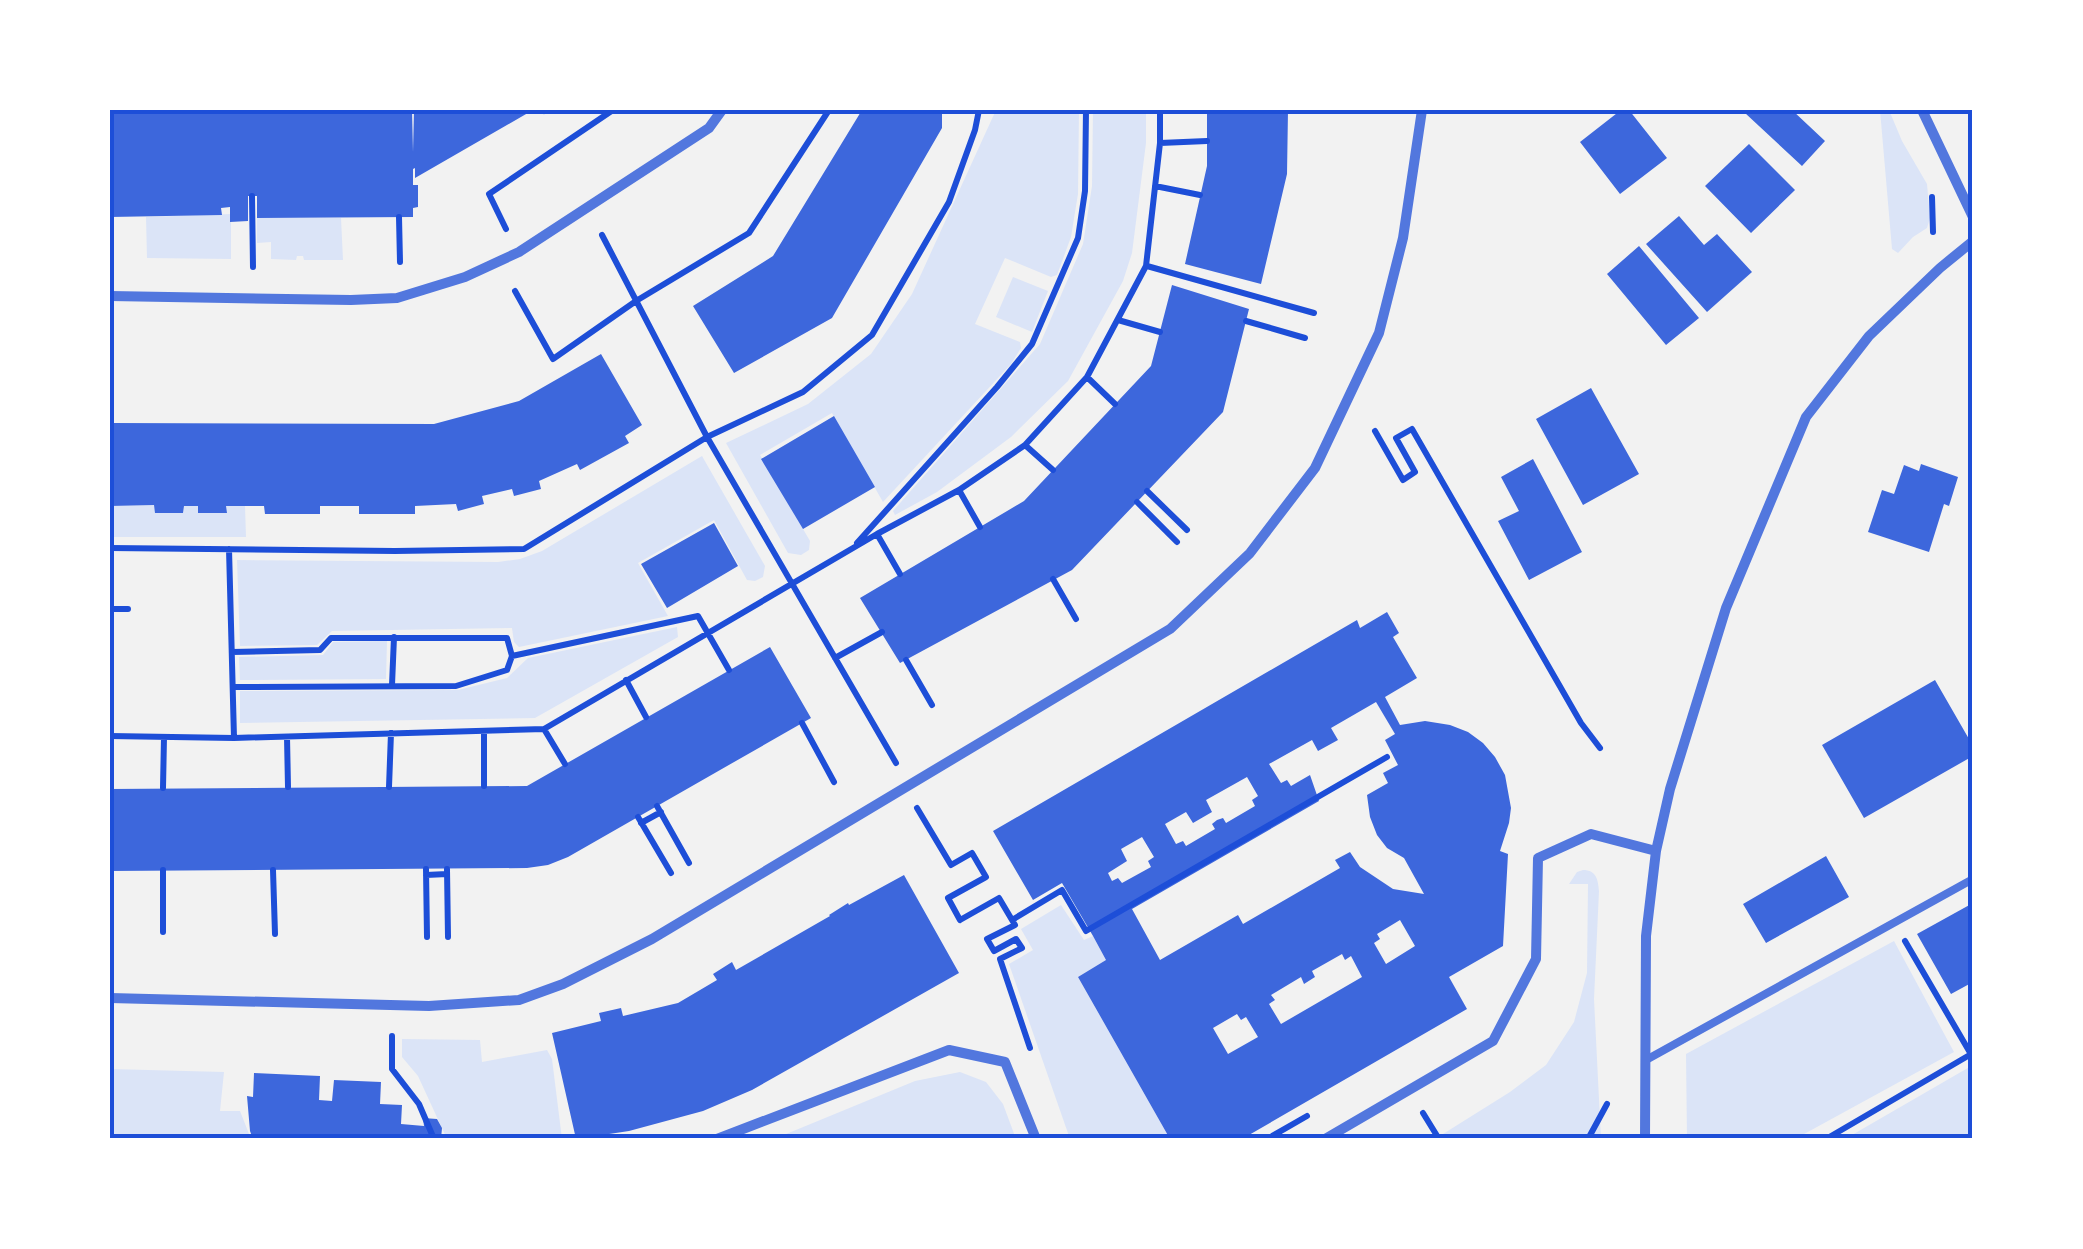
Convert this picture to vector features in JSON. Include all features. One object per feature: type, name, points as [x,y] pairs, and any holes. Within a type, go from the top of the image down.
[{"type":"street","points":[[110,296],[397,298],[465,276],[519,252],[708,128],[722,110]]},
{"type":"street","points":[[110,998],[429,1006],[519,1000],[562,984],[652,939],[1170,629],[1250,553],[1315,468],[1379,334],[1403,238],[1422,110]]},
{"type":"street","points":[[1922,110],[1973,218]]},
{"type":"street","points":[[1645,1139],[1646,936],[1656,851],[1670,789],[1726,608],[1806,417],[1869,336],[1973,241]]},
{"type":"street","points":[[1325,1139],[1493,1041],[1536,959],[1538,858],[1590,834],[1656,851]]},
{"type":"street","points":[[717,1139],[949,1050],[1005,1062],[1036,1139]]},
{"type":"lane","points":[[1646,1060],[1973,880]]},
{"type":"path","points":[[519,252],[489,194],[613,110]]},
{"type":"path","points":[[515,291],[553,359],[636,301],[749,234],[829,110]]},
{"type":"path","points":[[110,548],[524,550],[707,437],[803,392],[872,336],[949,202],[976,130],[978,110]]},
{"type":"path","points":[[850,551],[1032,344],[1078,238],[1085,190],[1086,110]]},
{"type":"path","points":[[110,736],[234,738],[544,729],[959,490],[1025,445],[1087,377],[1118,320],[1146,266],[1160,110]]},
{"type":"path","points":[[1160,143],[1207,141]]},
{"type":"path","points":[[1155,186],[1200,195]]},
{"type":"path","points":[[252,196],[253,267]]},
{"type":"path","points":[[399,217],[400,262]]},
{"type":"path","points":[[602,235],[707,437],[893,758]]},
{"type":"path","points":[[1146,266],[1314,313]]},
{"type":"path","points":[[1118,320],[1160,332]]},
{"type":"path","points":[[1246,322],[1305,338]]},
{"type":"path","points":[[1087,377],[1115,404]]},
{"type":"path","points":[[1376,431],[1403,480],[1415,472],[1396,438],[1412,428],[1581,723],[1600,748]]},
{"type":"path","points":[[1025,445],[1053,470]]},
{"type":"path","points":[[959,490],[980,527]]},
{"type":"path","points":[[1177,542],[1140,505],[1150,494],[1187,530]]},
{"type":"path","points":[[877,534],[900,574]]},
{"type":"path","points":[[228,549],[234,738]]},
{"type":"path","points":[[1053,579],[1076,619]]},
{"type":"path","points":[[110,609],[128,609]]},
{"type":"path","points":[[512,656],[698,616],[729,670]]},
{"type":"path","points":[[836,658],[882,632]]},
{"type":"path","points":[[232,652],[320,650],[331,638],[394,636],[507,638],[512,656],[507,670],[456,686],[234,686]]},
{"type":"path","points":[[392,686],[394,636]]},
{"type":"path","points":[[906,660],[932,705]]},
{"type":"path","points":[[626,680],[646,717]]},
{"type":"path","points":[[802,723],[834,782]]},
{"type":"path","points":[[544,729],[565,764]]},
{"type":"path","points":[[484,730],[484,786]]},
{"type":"path","points":[[390,787],[392,733]]},
{"type":"path","points":[[287,736],[288,788]]},
{"type":"path","points":[[164,737],[164,788]]},
{"type":"path","points":[[1012,920],[1062,890],[1086,931],[1387,757]]},
{"type":"path","points":[[917,808],[952,865],[972,852],[986,877],[948,898],[960,920],[999,898],[1015,925],[987,939],[994,951],[1016,939],[1022,948],[1000,959],[1030,1049]]},
{"type":"path","points":[[671,873],[640,820],[659,809],[689,863]]},
{"type":"path","points":[[163,870],[163,932]]},
{"type":"path","points":[[274,870],[275,934]]},
{"type":"path","points":[[428,937],[426,872],[447,872],[448,937]]},
{"type":"path","points":[[1826,1139],[1972,1055],[1895,923]]},
{"type":"path","points":[[392,1036],[392,1069],[419,1104],[434,1139]]},
{"type":"path","points":[[1588,1139],[1607,1104]]},
{"type":"shaded area","points":[[996,110],[1079,110],[1078,194],[1071,237],[1057,275],[1051,277],[1005,258],[975,324],[1020,342],[1021,348],[1011,364],[883,502],[832,413],[760,455],[810,541],[809,550],[801,555],[788,553],[726,443],[808,404],[871,354],[912,294]]},
{"type":"shaded area","points":[[1093,110],[1146,110],[1146,143],[1132,253],[1123,281],[1068,381],[1011,437],[937,492],[895,515],[893,511],[1040,344],[1083,244],[1092,186]]},
{"type":"shaded area","points":[[1880,110],[1889,110],[1927,184],[1927,228],[1898,253],[1892,249]]},
{"type":"shaded area","points":[[231,214],[231,259],[147,258],[146,217]]},
{"type":"shaded area","points":[[257,218],[341,218],[343,260],[304,260],[303,256],[296,260],[271,259],[271,242],[257,243]]},
{"type":"shaded area","points":[[1013,277],[1048,291],[1032,332],[996,317]]},
{"type":"shaded area","points":[[702,456],[765,566],[763,577],[755,581],[747,580],[714,520],[638,563],[668,616],[519,647],[512,628],[332,631],[317,645],[240,646],[237,560],[520,559],[542,551]]},
{"type":"shaded area","points":[[154,505],[156,513],[183,513],[184,506],[198,506],[199,513],[226,513],[226,506],[245,506],[246,537],[110,537],[110,506]]},
{"type":"shaded area","points":[[677,627],[678,637],[535,718],[240,723],[240,691],[458,690],[507,678],[528,658]]},
{"type":"shaded area","points":[[387,641],[386,679],[240,680],[239,657],[323,655],[333,642]]},
{"type":"shaded area","points":[[1583,870],[1596,876],[1599,891],[1594,999],[1601,1139],[1435,1139],[1546,1065],[1574,1022],[1587,973],[1588,884],[1569,884]]},
{"type":"shaded area","points":[[1061,905],[1084,940],[1093,936],[1106,960],[1078,977],[1170,1139],[1070,1139],[1009,964],[1033,950],[1021,929]]},
{"type":"shaded area","points":[[1894,941],[1954,1052],[1795,1139],[1687,1139],[1686,1054]]},
{"type":"shaded area","points":[[402,1039],[480,1040],[482,1062],[547,1050],[552,1059],[562,1139],[447,1139],[418,1076],[402,1057]]},
{"type":"shaded area","points":[[1973,1065],[1973,1139],[1845,1139]]},
{"type":"shaded area","points":[[110,1069],[224,1072],[220,1111],[240,1111],[251,1139],[110,1139]]},
{"type":"shaded area","points":[[960,1072],[986,1082],[1003,1104],[1016,1139],[774,1139],[915,1081]]},
{"type":"building","points":[[110,110],[412,110],[413,152],[414,110],[533,110],[415,178],[413,169],[418,207],[413,208],[413,217],[257,218],[257,196],[248,196],[248,221],[230,222],[230,207],[221,208],[222,215],[110,217]]},
{"type":"building","points":[[862,110],[942,110],[942,128],[832,318],[734,373],[693,306],[773,256]]},
{"type":"building","points":[[1207,110],[1288,110],[1287,174],[1261,284],[1185,264],[1207,166]]},
{"type":"building","points":[[1621,110],[1629,110],[1667,158],[1620,194],[1580,142]]},
{"type":"building","points":[[1792,110],[1825,141],[1802,166],[1745,113]]},
{"type":"building","points":[[1749,144],[1795,190],[1751,233],[1705,186]]},
{"type":"building","points":[[1679,216],[1704,245],[1717,234],[1752,272],[1707,312],[1646,244]]},
{"type":"building","points":[[1639,246],[1699,318],[1666,345],[1607,274]]},
{"type":"building","points":[[1172,285],[1249,309],[1223,412],[1072,570],[900,663],[860,598],[1024,501],[1151,366]]},
{"type":"building","points":[[601,354],[642,425],[625,436],[629,443],[580,470],[577,464],[539,481],[541,489],[514,496],[512,489],[482,496],[484,504],[458,511],[456,504],[415,506],[415,514],[359,514],[359,506],[320,506],[320,514],[265,514],[264,506],[226,506],[227,513],[198,513],[198,506],[184,506],[183,513],[155,513],[154,505],[110,506],[110,423],[434,424],[519,401]]},
{"type":"building","points":[[1591,388],[1639,474],[1583,505],[1536,419]]},
{"type":"building","points":[[834,416],[875,487],[803,529],[761,459]]},
{"type":"building","points":[[1533,459],[1582,552],[1529,580],[1498,521],[1519,511],[1501,477]]},
{"type":"building","points":[[1921,464],[1958,477],[1949,506],[1944,504],[1929,552],[1868,532],[1882,490],[1894,494],[1904,465],[1919,471]]},
{"type":"building","points":[[714,523],[738,566],[667,608],[641,564]]},
{"type":"building","points":[[1387,612],[1399,633],[1393,637],[1417,678],[1385,697],[1400,725],[1425,721],[1468,732],[1483,743],[1505,775],[1511,808],[1500,851],[1508,854],[1503,946],[1449,977],[1467,1009],[1242,1139],[1170,1139],[1078,977],[1106,960],[1093,936],[1062,883],[1033,900],[993,831],[1357,620],[1360,628]],"holes":[[[1376,702],[1395,734],[1385,740],[1398,765],[1383,773],[1388,783],[1367,795],[1370,817],[1377,835],[1387,848],[1404,858],[1424,894],[1393,889],[1360,867],[1350,852],[1335,860],[1340,868],[1243,924],[1238,915],[1160,960],[1132,909],[1319,801],[1310,775],[1291,786],[1287,780],[1281,783],[1269,764],[1312,740],[1318,751],[1338,740],[1331,728]],[[1247,777],[1258,796],[1252,800],[1255,806],[1226,823],[1223,818],[1217,820],[1212,824],[1215,829],[1186,846],[1183,841],[1176,844],[1165,824],[1186,812],[1193,823],[1212,812],[1206,800]],[[1142,837],[1154,857],[1148,861],[1151,867],[1122,883],[1118,878],[1112,881],[1108,873],[1127,861],[1121,849]],[[1400,920],[1415,946],[1386,964],[1374,943],[1380,939],[1377,934]],[[1342,954],[1345,960],[1351,956],[1362,977],[1281,1024],[1269,1004],[1275,1000],[1271,995],[1301,977],[1304,984],[1315,977],[1312,971]],[[1237,1014],[1241,1020],[1246,1017],[1258,1037],[1228,1054],[1213,1028]]]},
{"type":"building","points":[[770,647],[811,718],[548,865],[110,871],[110,789],[527,786]]},
{"type":"building","points":[[1935,680],[1973,746],[1973,756],[1864,818],[1822,745]]},
{"type":"building","points":[[1826,856],[1849,897],[1766,943],[1743,904]]},
{"type":"building","points":[[904,875],[959,973],[752,1090],[703,1111],[629,1131],[576,1139],[552,1033],[601,1021],[599,1013],[621,1008],[623,1016],[678,1003],[717,980],[713,974],[732,962],[736,970],[848,903]]},
{"type":"building","points":[[1973,903],[1973,982],[1951,994],[1917,934]]},
{"type":"building","points":[[254,1073],[320,1076],[319,1100],[332,1101],[334,1080],[381,1082],[380,1104],[402,1105],[401,1124],[424,1126],[423,1118],[437,1119],[442,1128],[441,1139],[253,1139],[247,1096],[253,1097]]}]
